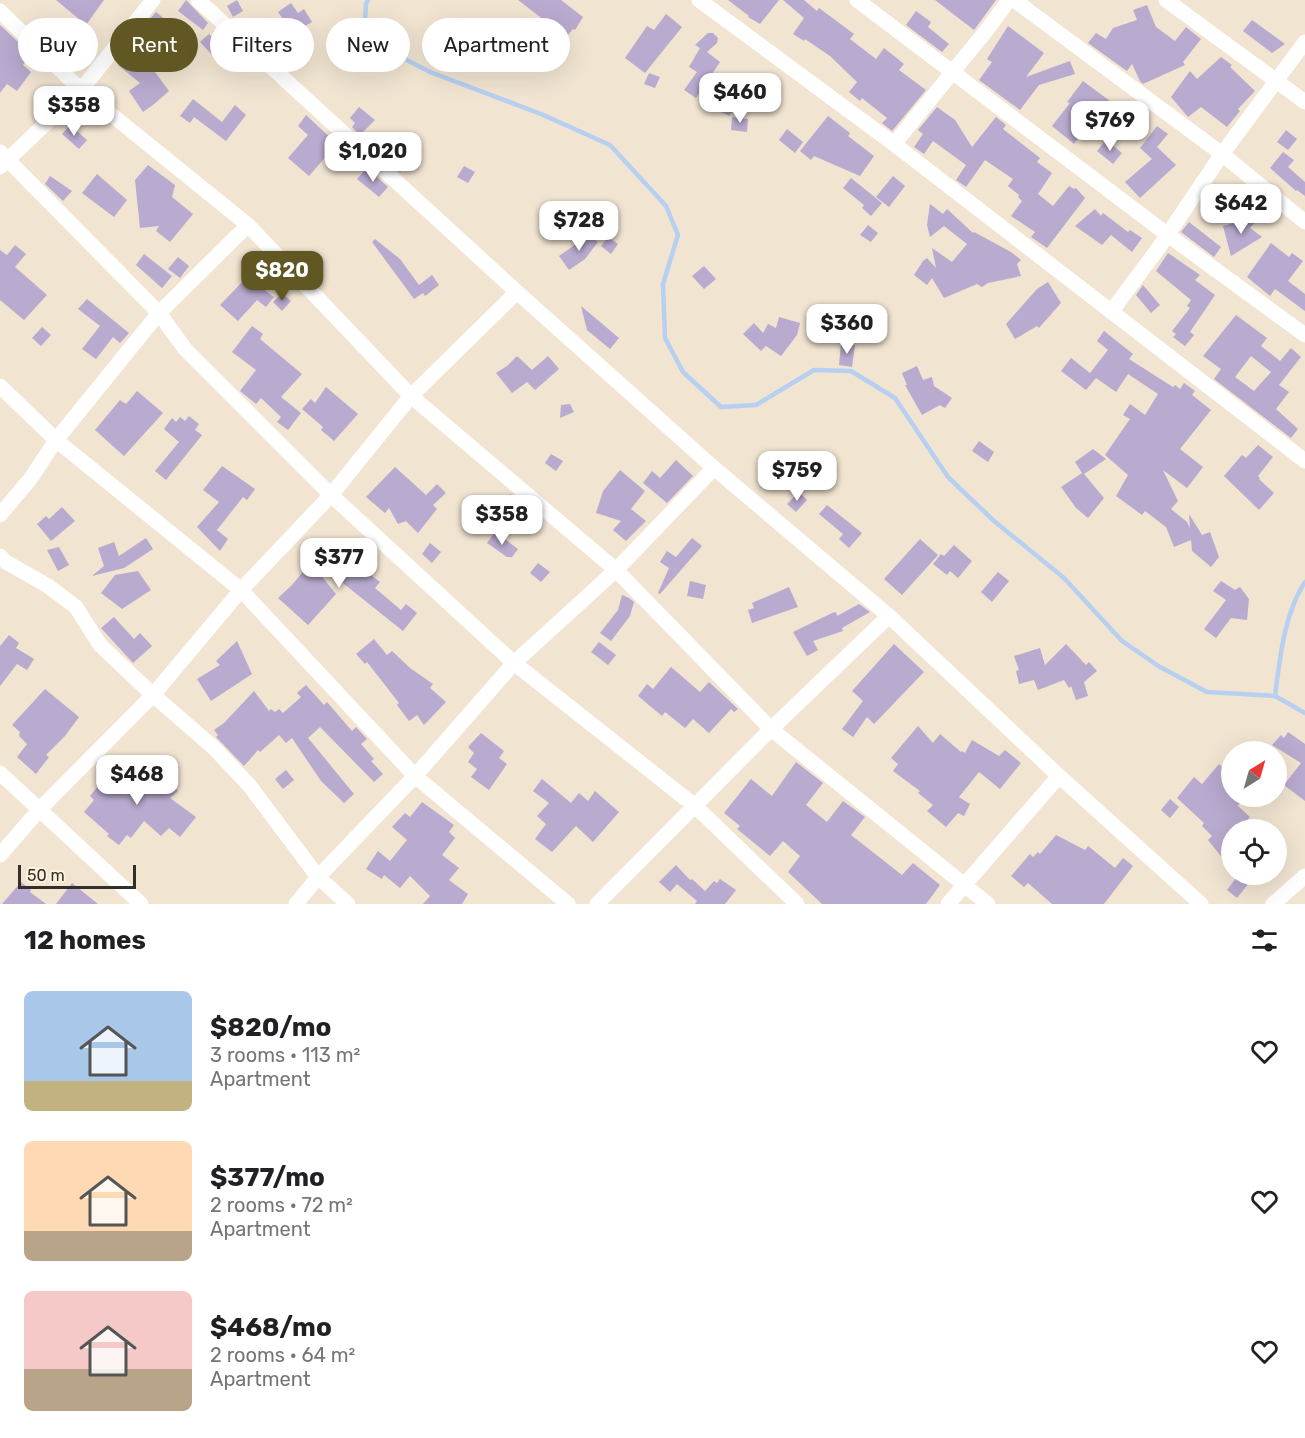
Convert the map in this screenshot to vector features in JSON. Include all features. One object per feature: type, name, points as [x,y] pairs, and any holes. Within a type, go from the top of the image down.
[{"type":"street","points":[[153,0],[81,90],[3,159],[159,313],[185,350],[331,495],[514,663],[695,806],[797,904]]},
{"type":"street","points":[[198,0],[517,292],[714,468],[889,616],[1059,776],[1201,904]]},
{"type":"street","points":[[699,0],[894,144],[1111,312],[1302,455]]},
{"type":"street","points":[[857,0],[1168,235],[1305,335]]},
{"type":"street","points":[[894,144],[1009,0]]},
{"type":"street","points":[[1014,0],[1222,154],[1305,222]]},
{"type":"street","points":[[1166,0],[1305,102]]},
{"type":"street","points":[[0,11],[81,90],[248,225],[411,396],[616,570],[771,729],[988,904]]},
{"type":"street","points":[[1111,312],[1168,235],[1222,154],[1305,42]]},
{"type":"street","points":[[0,515],[31,478],[56,440],[159,313],[248,225]]},
{"type":"street","points":[[0,855],[39,810],[153,695],[241,590],[331,495],[411,396],[517,292]]},
{"type":"street","points":[[0,386],[56,440],[241,590],[415,776],[568,904]]},
{"type":"street","points":[[296,904],[318,877],[415,776],[514,663],[616,570],[714,468]]},
{"type":"street","points":[[0,556],[76,606],[100,645],[213,747],[249,785],[318,877],[348,904]]},
{"type":"street","points":[[597,904],[771,729],[889,616]]},
{"type":"street","points":[[0,773],[141,904]]},
{"type":"street","points":[[948,904],[1059,776]]},
{"type":"street","points":[[1273,904],[1305,876]]},
{"type":"building","points":[[56,0],[104,0],[91,18],[78,18]]},
{"type":"building","points":[[186,0],[208,23],[203,30],[198,26],[198,18],[187,18],[178,11]]},
{"type":"building","points":[[237,0],[243,11],[233,17],[227,6]]},
{"type":"building","points":[[518,0],[561,0],[583,17],[575,30],[573,29],[570,33],[570,18],[541,18]]},
{"type":"building","points":[[728,0],[779,0],[760,24]]},
{"type":"building","points":[[783,0],[804,0],[817,11],[819,8],[854,34],[850,39],[876,59],[884,48],[904,64],[899,70],[926,90],[892,131],[882,123],[887,118],[862,98],[860,101],[849,92],[857,82],[830,56],[805,39],[804,41],[793,34],[804,18]]},
{"type":"building","points":[[935,0],[996,0],[974,30]]},
{"type":"building","points":[[291,3],[298,13],[304,9],[310,18],[282,18],[278,12]]},
{"type":"building","points":[[1147,5],[1156,27],[1175,41],[1186,27],[1201,39],[1183,62],[1185,65],[1143,84],[1132,64],[1127,71],[1088,43],[1096,33],[1106,39],[1113,28],[1137,20],[1133,10]]},
{"type":"building","points":[[916,11],[931,22],[928,27],[949,44],[942,52],[906,25]]},
{"type":"building","points":[[156,12],[164,18],[151,18]]},
{"type":"building","points":[[666,14],[682,27],[645,73],[625,58],[647,26],[654,30]]},
{"type":"building","points":[[1252,20],[1285,44],[1272,53],[1243,31]]},
{"type":"building","points":[[0,25],[18,42],[18,72],[31,72],[17,91],[7,84],[0,93]]},
{"type":"building","points":[[1008,26],[1044,53],[1026,77],[1070,61],[1075,74],[1039,85],[1020,110],[979,80],[992,62],[987,59]]},
{"type":"building","points":[[708,33],[713,33],[718,38],[717,43],[707,52],[720,62],[696,98],[684,90],[697,72],[689,67],[700,48],[695,45]]},
{"type":"building","points":[[210,35],[210,53],[200,42]]},
{"type":"building","points":[[1221,57],[1232,65],[1230,67],[1255,91],[1238,109],[1240,111],[1227,127],[1201,107],[1188,117],[1171,97],[1190,71],[1197,79]]},
{"type":"building","points":[[127,72],[155,72],[169,91],[143,112],[129,91],[140,83]]},
{"type":"building","points":[[649,73],[660,77],[655,88],[644,84]]},
{"type":"building","points":[[734,74],[752,88],[729,116],[719,111]]},
{"type":"building","points":[[1083,81],[1118,107],[1106,124],[1094,116],[1074,144],[1052,126]]},
{"type":"building","points":[[193,99],[222,122],[235,105],[246,115],[226,141],[194,117],[190,123],[180,116]]},
{"type":"building","points":[[359,107],[375,120],[360,135],[352,127],[355,123],[350,118]]},
{"type":"building","points":[[937,107],[955,120],[972,147],[996,117],[1006,125],[1003,129],[1040,158],[1037,162],[1052,173],[1038,194],[1053,206],[1069,186],[1076,188],[1085,198],[1047,248],[1031,237],[1035,232],[1011,216],[1022,201],[1019,195],[1008,186],[1013,179],[985,160],[966,187],[956,180],[966,165],[933,141],[924,154],[914,147],[923,134],[918,130]]},
{"type":"building","points":[[306,115],[337,144],[309,176],[288,158],[308,135],[298,126]]},
{"type":"building","points":[[828,116],[850,133],[848,136],[874,156],[860,176],[814,156],[811,160],[800,151]]},
{"type":"building","points":[[732,117],[748,119],[747,132],[731,130]]},
{"type":"building","points":[[70,125],[87,140],[79,149],[62,134]]},
{"type":"building","points":[[1157,126],[1168,134],[1157,147],[1176,165],[1140,198],[1125,182],[1152,159],[1140,148]]},
{"type":"building","points":[[787,129],[803,142],[795,153],[779,140]]},
{"type":"building","points":[[1286,130],[1297,139],[1288,150],[1277,142]]},
{"type":"building","points":[[1106,140],[1122,153],[1113,164],[1097,151]]},
{"type":"building","points":[[339,142],[348,150],[341,159],[331,152]]},
{"type":"building","points":[[388,147],[407,163],[400,172],[381,155]]},
{"type":"building","points":[[1283,152],[1294,160],[1288,167],[1305,182],[1305,196],[1270,168]]},
{"type":"building","points":[[148,165],[175,185],[172,197],[193,214],[170,242],[156,231],[159,226],[140,228],[135,180]]},
{"type":"building","points":[[464,166],[475,172],[468,183],[457,177]]},
{"type":"building","points":[[367,168],[388,187],[379,197],[357,179]]},
{"type":"building","points":[[97,174],[127,200],[114,217],[82,193]]},
{"type":"building","points":[[50,176],[72,191],[63,201],[45,184]]},
{"type":"building","points":[[893,176],[905,186],[889,207],[876,197]]},
{"type":"building","points":[[851,178],[882,203],[871,216],[862,208],[864,205],[843,188]]},
{"type":"building","points":[[930,204],[943,214],[947,209],[973,233],[1011,252],[1021,260],[1017,264],[1021,276],[988,283],[982,287],[977,284],[944,298],[932,278],[927,285],[914,275],[927,258],[936,268],[932,248],[952,262],[967,244],[944,226],[930,237],[927,225]]},
{"type":"building","points":[[1095,209],[1101,216],[1103,213],[1128,232],[1130,230],[1142,238],[1132,252],[1111,235],[1102,245],[1075,226]]},
{"type":"building","points":[[1262,215],[1250,228],[1262,237],[1231,256],[1223,226]]},
{"type":"building","points":[[1189,222],[1221,247],[1214,257],[1181,232]]},
{"type":"building","points":[[868,225],[878,233],[871,242],[860,235]]},
{"type":"building","points":[[586,233],[598,242],[585,259],[569,270],[559,256],[579,242]]},
{"type":"building","points":[[608,237],[618,244],[611,254],[601,246]]},
{"type":"building","points":[[375,239],[400,259],[419,285],[432,275],[439,285],[425,296],[423,293],[414,299],[372,242]]},
{"type":"building","points":[[1271,243],[1289,257],[1292,253],[1303,261],[1288,281],[1305,294],[1305,311],[1275,289],[1270,296],[1247,277]]},
{"type":"building","points":[[15,245],[26,254],[15,267],[47,295],[24,320],[0,300],[0,250],[7,255]]},
{"type":"building","points":[[1168,253],[1200,275],[1195,280],[1215,295],[1190,332],[1194,335],[1185,346],[1173,337],[1176,334],[1172,331],[1190,308],[1187,306],[1191,300],[1156,271]]},
{"type":"building","points":[[144,254],[172,276],[162,288],[136,265]]},
{"type":"building","points":[[178,257],[189,266],[180,278],[168,269]]},
{"type":"building","points":[[704,266],[716,279],[704,289],[692,276]]},
{"type":"building","points":[[247,277],[274,297],[266,307],[257,300],[238,321],[220,305]]},
{"type":"building","points":[[1048,282],[1061,303],[1039,328],[1037,326],[1015,339],[1006,324],[1037,289]]},
{"type":"building","points":[[1143,285],[1160,305],[1151,313],[1136,295]]},
{"type":"building","points":[[282,293],[291,301],[282,311],[273,302]]},
{"type":"building","points":[[87,299],[129,333],[120,343],[113,337],[96,359],[82,349],[100,326],[78,309]]},
{"type":"building","points":[[581,306],[619,338],[610,349],[587,330]]},
{"type":"building","points":[[1236,315],[1267,338],[1261,346],[1280,361],[1291,348],[1301,357],[1279,385],[1289,392],[1276,409],[1298,429],[1291,438],[1214,379],[1221,369],[1203,356]],"holes":[[[1251,356],[1271,372],[1254,391],[1235,377]]]},
{"type":"building","points":[[779,317],[800,323],[797,335],[781,356],[766,346],[761,351],[743,334],[754,323],[763,333],[768,324],[776,328]]},
{"type":"building","points":[[252,326],[263,334],[260,339],[302,374],[281,397],[301,413],[288,430],[277,422],[281,417],[261,398],[256,404],[240,391],[256,370],[232,352]]},
{"type":"building","points":[[42,327],[51,335],[41,346],[32,338]]},
{"type":"building","points":[[1104,331],[1133,354],[1129,359],[1173,387],[1175,385],[1180,389],[1184,383],[1195,391],[1192,395],[1211,410],[1180,449],[1203,467],[1187,488],[1163,470],[1178,501],[1171,509],[1187,522],[1190,528],[1189,514],[1202,535],[1210,532],[1219,557],[1211,567],[1192,551],[1191,540],[1174,547],[1166,527],[1145,511],[1142,515],[1116,496],[1128,475],[1105,455],[1130,419],[1123,415],[1130,404],[1145,415],[1158,394],[1128,374],[1116,392],[1096,378],[1086,390],[1061,371],[1071,358],[1090,373],[1108,350],[1097,341]]},
{"type":"building","points":[[841,343],[855,345],[852,367],[839,365]]},
{"type":"building","points":[[517,356],[532,370],[548,356],[559,369],[535,390],[527,382],[512,393],[496,373]]},
{"type":"building","points":[[917,366],[923,380],[932,377],[934,386],[952,398],[945,408],[940,405],[922,415],[905,385],[907,385],[902,373]]},
{"type":"building","points":[[326,387],[358,414],[334,441],[321,430],[323,427],[302,409],[311,399],[315,403]]},
{"type":"building","points":[[137,391],[163,413],[124,456],[95,430],[120,400],[126,404]]},
{"type":"building","points":[[570,404],[574,412],[560,418],[561,405]]},
{"type":"building","points":[[189,416],[199,424],[195,430],[202,435],[166,480],[155,471],[179,442],[164,429],[172,418],[176,422],[180,417],[185,421]]},
{"type":"building","points":[[979,441],[994,452],[988,462],[972,451]]},
{"type":"building","points":[[1258,445],[1273,457],[1258,476],[1274,493],[1259,510],[1224,476],[1242,455],[1246,458]]},
{"type":"building","points":[[1093,449],[1106,459],[1084,474],[1104,498],[1088,518],[1076,508],[1061,487],[1082,473],[1075,462]]},
{"type":"building","points":[[551,454],[563,461],[556,471],[545,463]]},
{"type":"building","points":[[676,460],[693,476],[667,503],[643,483],[652,471],[660,478]]},
{"type":"building","points":[[222,466],[255,489],[247,500],[243,497],[217,530],[228,539],[220,551],[197,527],[219,502],[203,490]]},
{"type":"building","points":[[395,467],[426,495],[437,484],[446,493],[433,505],[437,509],[418,533],[406,521],[398,524],[389,508],[385,513],[366,497]]},
{"type":"building","points":[[620,470],[645,491],[631,509],[646,521],[626,541],[613,530],[621,521],[596,513],[603,491]]},
{"type":"building","points":[[799,492],[807,500],[796,512],[787,504]]},
{"type":"building","points":[[510,494],[521,502],[512,513],[501,505]]},
{"type":"building","points":[[827,505],[862,533],[849,548],[839,539],[843,534],[819,514]]},
{"type":"building","points":[[62,507],[75,521],[51,541],[37,524],[46,516],[49,519]]},
{"type":"building","points":[[495,532],[518,549],[512,557],[507,557],[487,543]]},
{"type":"building","points":[[146,538],[153,549],[124,568],[92,576],[104,566],[98,548],[114,542],[119,556]]},
{"type":"building","points":[[692,538],[702,546],[660,594],[658,593],[669,568],[660,562],[667,551],[676,557]]},
{"type":"building","points":[[920,539],[938,555],[902,595],[884,579]]},
{"type":"building","points":[[430,543],[441,552],[432,563],[422,554]]},
{"type":"building","points":[[954,545],[972,561],[958,578],[950,571],[947,575],[933,564],[941,554],[944,556]]},
{"type":"building","points":[[324,546],[331,551],[334,547],[380,582],[375,588],[401,610],[406,604],[417,613],[403,631],[324,568],[319,573],[336,594],[308,625],[278,598],[292,585]]},
{"type":"building","points":[[59,547],[69,565],[58,571],[47,550]]},
{"type":"building","points":[[538,563],[550,572],[541,582],[530,573]]},
{"type":"building","points":[[138,571],[151,590],[122,609],[101,593],[115,575]]},
{"type":"building","points":[[998,572],[1009,581],[992,602],[981,592]]},
{"type":"building","points":[[690,581],[706,585],[703,599],[687,596]]},
{"type":"building","points":[[1221,581],[1235,590],[1240,587],[1249,599],[1247,620],[1231,618],[1216,638],[1204,629],[1226,600],[1213,591]]},
{"type":"building","points":[[789,587],[798,607],[752,623],[748,610],[754,608],[752,603]]},
{"type":"building","points":[[622,595],[634,602],[630,616],[611,641],[600,633],[618,610]]},
{"type":"building","points":[[859,604],[870,612],[842,628],[843,631],[813,641],[818,650],[807,656],[793,632],[832,613],[836,612],[837,616]]},
{"type":"building","points":[[114,617],[134,639],[140,633],[152,646],[133,663],[101,628]]},
{"type":"building","points":[[9,635],[19,643],[16,648],[34,659],[27,670],[17,664],[0,686],[0,646]]},
{"type":"building","points":[[374,639],[387,655],[392,651],[410,668],[433,684],[430,688],[446,702],[424,725],[417,715],[409,721],[397,705],[399,703],[367,662],[365,664],[356,654]]},
{"type":"building","points":[[237,641],[252,674],[211,701],[197,679],[220,665],[216,661]]},
{"type":"building","points":[[599,642],[616,655],[608,665],[591,652]]},
{"type":"building","points":[[894,644],[924,672],[874,724],[867,717],[853,737],[842,729],[863,701],[852,691]]},
{"type":"building","points":[[1066,644],[1086,665],[1089,662],[1097,671],[1084,682],[1088,696],[1076,700],[1071,686],[1069,688],[1064,680],[1038,690],[1034,680],[1019,684],[1016,671],[1019,670],[1014,656],[1040,648],[1045,665]]},
{"type":"building","points":[[671,667],[700,692],[709,682],[738,709],[734,712],[731,709],[709,733],[693,719],[685,728],[665,712],[662,716],[638,696],[647,684],[653,689]]},
{"type":"building","points":[[306,685],[324,705],[327,702],[352,731],[356,727],[367,739],[361,744],[374,759],[371,761],[383,774],[374,782],[320,727],[308,738],[354,794],[344,803],[321,781],[292,738],[286,743],[279,735],[260,752],[258,750],[244,766],[216,737],[218,735],[214,730],[224,723],[254,691],[269,711],[271,709],[275,712],[279,709],[283,713],[301,697],[297,693]]},
{"type":"building","points":[[45,689],[79,717],[65,736],[46,755],[49,757],[36,774],[17,757],[27,744],[19,736],[20,732],[12,725]]},
{"type":"building","points":[[918,726],[933,743],[940,734],[965,753],[972,740],[999,756],[1005,750],[1021,763],[1000,789],[979,772],[959,797],[970,804],[964,816],[958,813],[946,827],[927,811],[933,805],[918,793],[920,791],[893,771],[898,764],[891,758]]},
{"type":"building","points":[[1288,732],[1305,744],[1305,801],[1287,787],[1287,781],[1301,763],[1287,754],[1287,741],[1276,741],[1281,735],[1284,738]]},
{"type":"building","points":[[481,733],[504,751],[499,758],[507,764],[489,790],[471,777],[477,769],[468,762],[474,753],[468,747]]},
{"type":"building","points":[[796,762],[823,783],[806,805],[827,822],[843,801],[865,817],[851,835],[902,875],[913,863],[940,885],[926,904],[822,904],[788,872],[800,856],[783,841],[770,856],[737,829],[740,826],[724,813],[751,779],[772,796]]},
{"type":"building","points":[[120,764],[128,771],[130,767],[149,784],[159,773],[178,791],[170,798],[196,817],[180,837],[169,828],[161,836],[144,821],[131,838],[127,835],[119,845],[84,812],[94,800],[90,796],[108,774],[111,776]]},
{"type":"building","points":[[1219,764],[1221,766],[1221,807],[1239,807],[1250,817],[1248,819],[1221,819],[1221,856],[1208,840],[1212,836],[1202,826],[1204,823],[1177,798],[1194,777],[1202,784]]},
{"type":"building","points":[[286,770],[294,780],[283,789],[275,779]]},
{"type":"building","points":[[542,779],[571,803],[579,793],[588,801],[595,791],[619,812],[593,842],[576,826],[552,852],[535,839],[546,824],[537,816],[549,803],[533,791]]},
{"type":"building","points":[[1170,799],[1179,807],[1170,818],[1161,810]]},
{"type":"building","points":[[422,802],[454,825],[449,832],[455,838],[442,855],[459,868],[449,880],[468,894],[462,904],[423,904],[430,896],[410,876],[400,888],[384,875],[382,879],[366,869],[378,851],[390,861],[407,840],[392,827],[405,813],[410,817]]},
{"type":"building","points":[[1056,835],[1085,850],[1088,846],[1115,868],[1123,858],[1133,866],[1104,904],[1052,904],[1028,883],[1024,887],[1011,876],[1030,854],[1033,857],[1038,852],[1040,854]]},
{"type":"building","points":[[676,865],[690,880],[692,879],[705,891],[714,881],[717,883],[720,879],[736,890],[725,904],[695,904],[697,901],[677,884],[670,892],[659,882]]},
{"type":"building","points":[[21,882],[31,890],[30,892],[46,904],[2,904]]},
{"type":"building","points":[[72,883],[98,904],[56,904]]},
{"type":"building","points":[[1231,885],[1247,885],[1237,898],[1227,890]]},
{"type":"waterway","points":[[368,0],[365,22],[382,47],[430,72],[541,114],[610,145],[666,206],[678,235],[663,284],[665,338],[683,372],[721,407],[756,405],[814,370],[851,371],[895,398],[948,477],[994,521],[1064,578],[1122,641],[1160,667],[1207,692],[1275,696],[1305,713]]},
{"type":"waterway","points":[[1275,696],[1288,622],[1305,582]]}]
